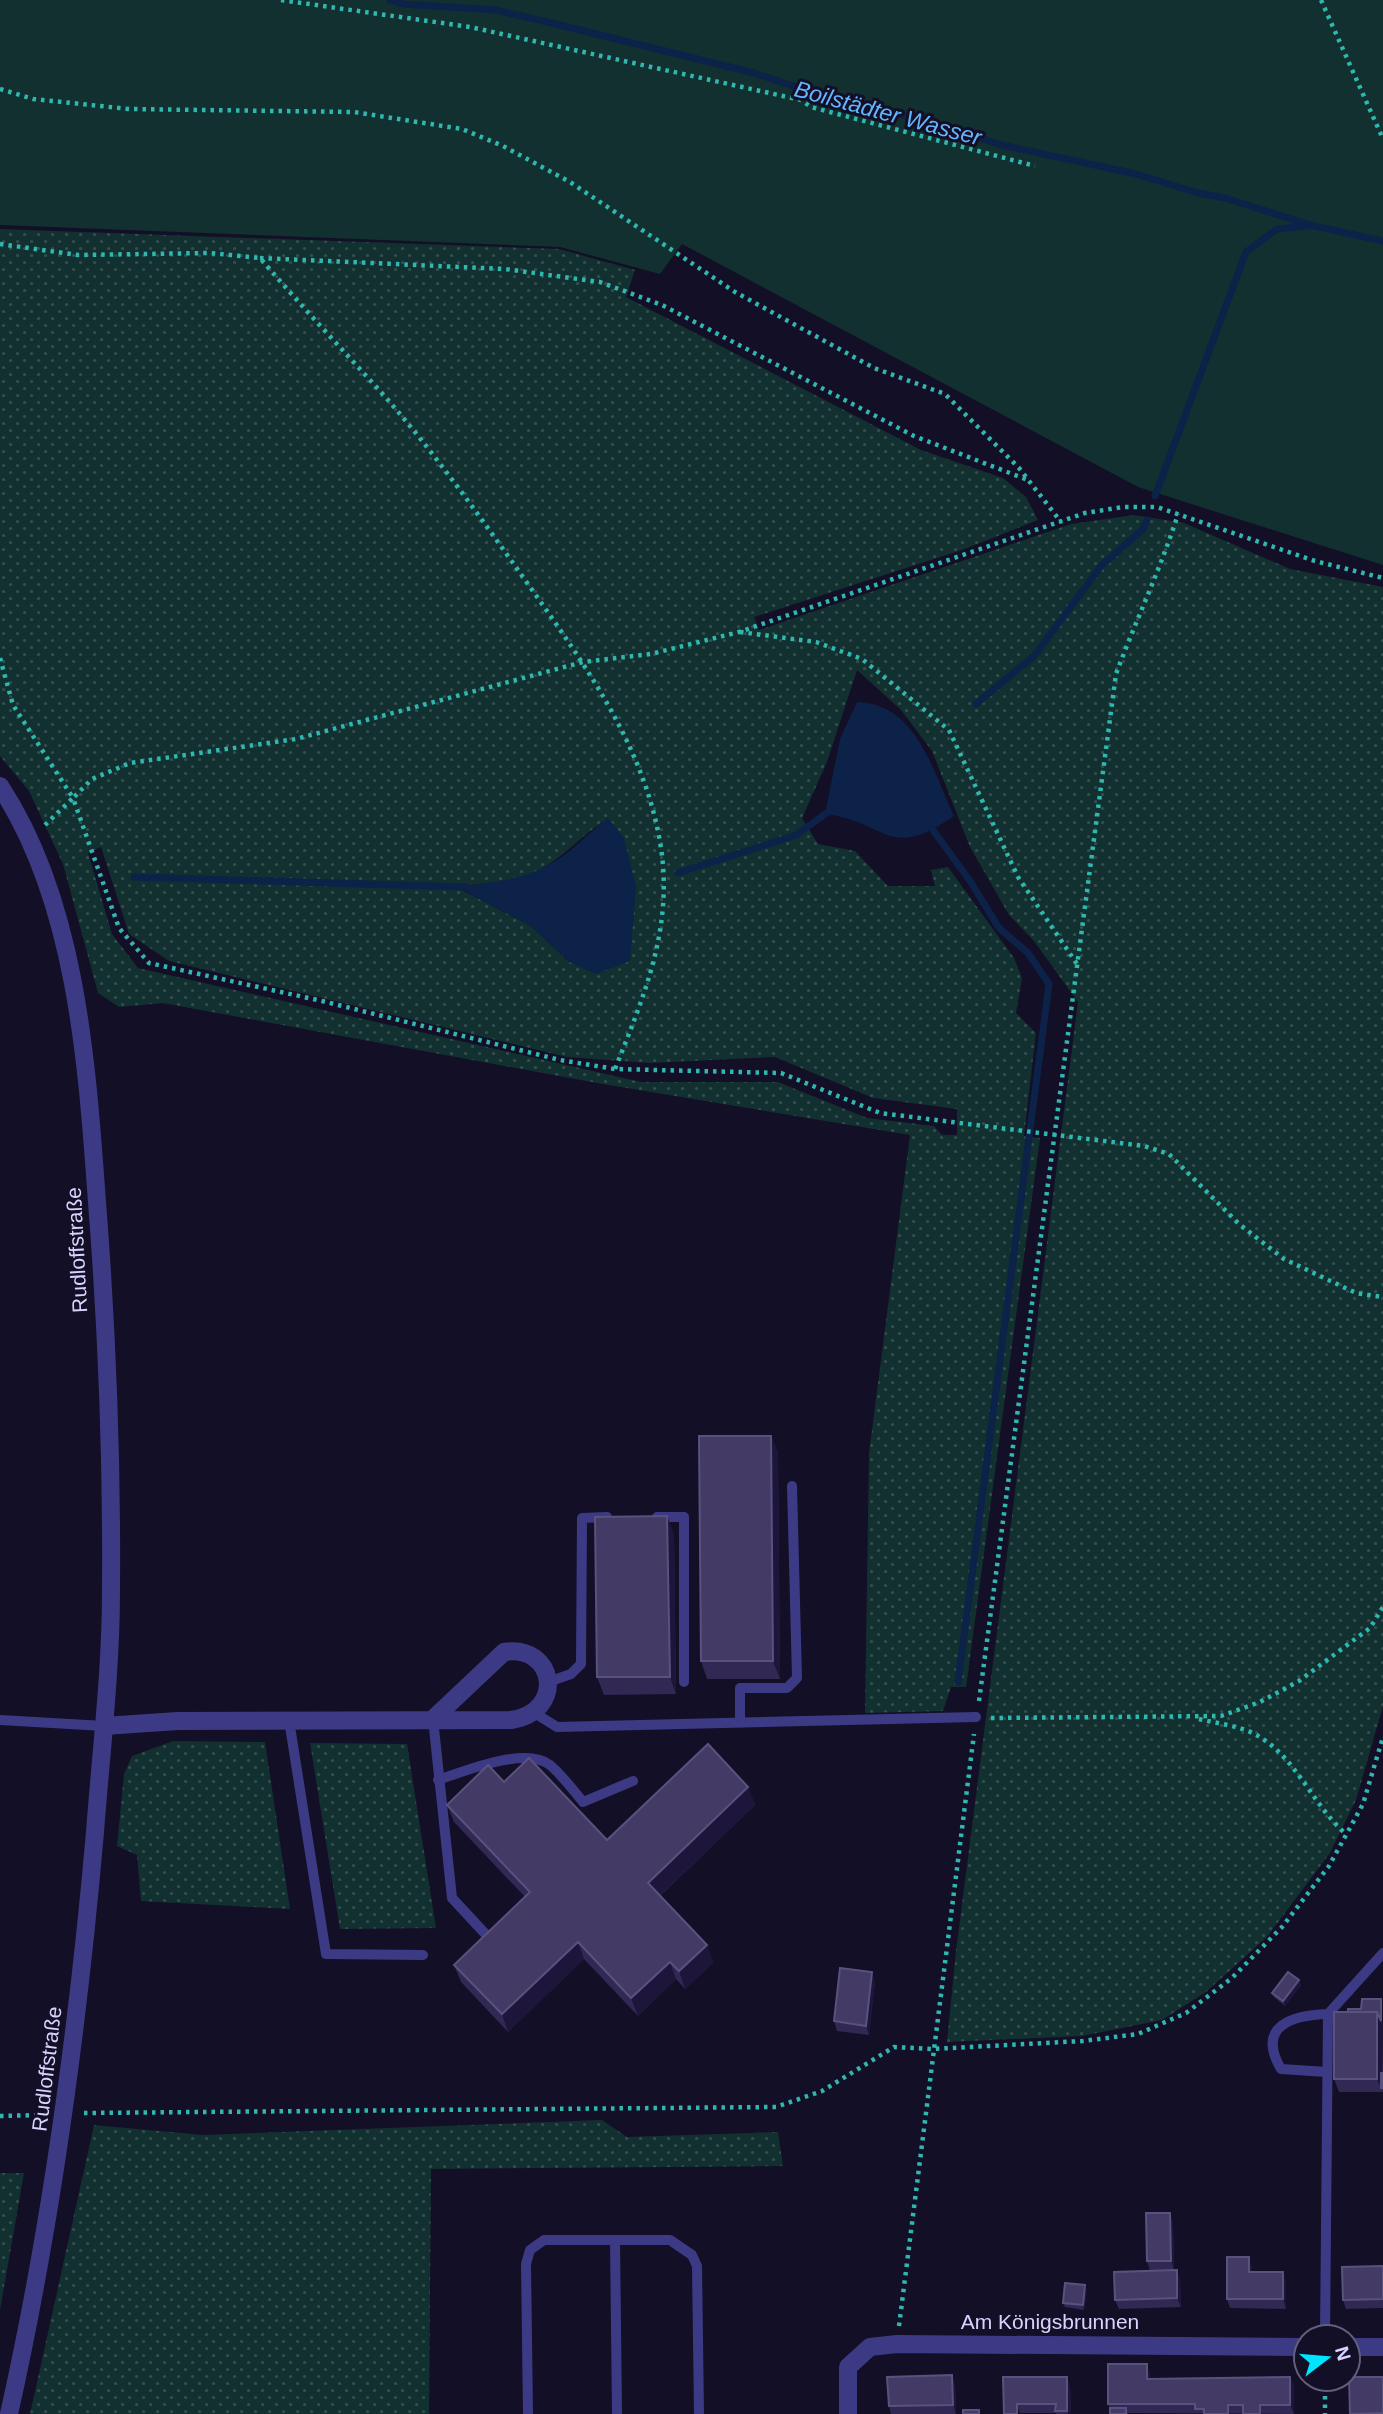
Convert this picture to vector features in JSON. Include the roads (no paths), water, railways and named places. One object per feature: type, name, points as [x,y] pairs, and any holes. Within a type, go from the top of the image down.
[{"type":"street","name":"Rudloffstraße","points":[[0,786],[29,840],[61,924],[73,985],[92,1137],[104,1304],[111,1593],[104,1726],[87,1920],[65,2113],[7,2412]]},
{"type":"street","points":[[104,1726],[178,1721],[511,1720],[533,1712],[547,1695],[548,1682],[544,1668],[536,1658],[515,1650],[504,1652],[433,1719]]},
{"type":"street","name":"Am Königsbrunnen","points":[[848,2414],[848,2367],[870,2347],[897,2344],[1292,2347]]},
{"type":"street","points":[[1362,2347],[1383,2347]]},
{"type":"lane","points":[[740,1723],[740,1688],[787,1688],[797,1678],[792,1486]]},
{"type":"lane","points":[[548,1682],[571,1674],[581,1664],[582,1517],[620,1517]]},
{"type":"lane","points":[[646,1517],[684,1517],[684,1682]]},
{"type":"lane","points":[[533,1712],[557,1727],[976,1717]]},
{"type":"lane","points":[[433,1719],[452,1898],[491,1940]]},
{"type":"lane","points":[[0,1720],[104,1726]]},
{"type":"lane","points":[[289,1720],[326,1954],[423,1955]]},
{"type":"lane","points":[[438,1780],[495,1762],[536,1758],[549,1765],[583,1802],[633,1781]]},
{"type":"lane","points":[[1325,2323],[1328,2014],[1383,1953]]},
{"type":"lane","points":[[1327,2072],[1281,2069],[1272,2053],[1273,2036],[1281,2025],[1295,2017],[1328,2014]]},
{"type":"lane","points":[[528,2414],[527,2264],[530,2250],[544,2240],[670,2240],[684,2247],[697,2266],[699,2414]]},
{"type":"lane","points":[[615,2240],[617,2414]]},
{"type":"water","points":[[857,702],[877,705],[894,714],[908,727],[930,760],[954,816],[932,829],[900,838],[846,818],[825,814],[840,739]]},
{"type":"water","points":[[608,818],[624,838],[636,887],[630,961],[596,974],[569,962],[531,926],[457,887],[509,879],[545,867],[570,851]]},
{"type":"waterway","name":"Boilstädter Wasser","points":[[390,0],[403,4],[496,10],[560,25],[754,73],[811,92],[823,100],[878,108],[1002,145],[1136,174],[1310,225],[1383,241]]},
{"type":"waterway","points":[[1155,496],[1246,252],[1277,229],[1306,226]]},
{"type":"waterway","points":[[976,704],[1035,655],[1101,566],[1143,529],[1147,520]]},
{"type":"waterway","points":[[678,873],[796,835],[831,810]]},
{"type":"waterway","points":[[933,830],[970,881],[999,928],[1028,953],[1049,984],[958,1682]]},
{"type":"waterway","points":[[134,877],[465,887]]}]
